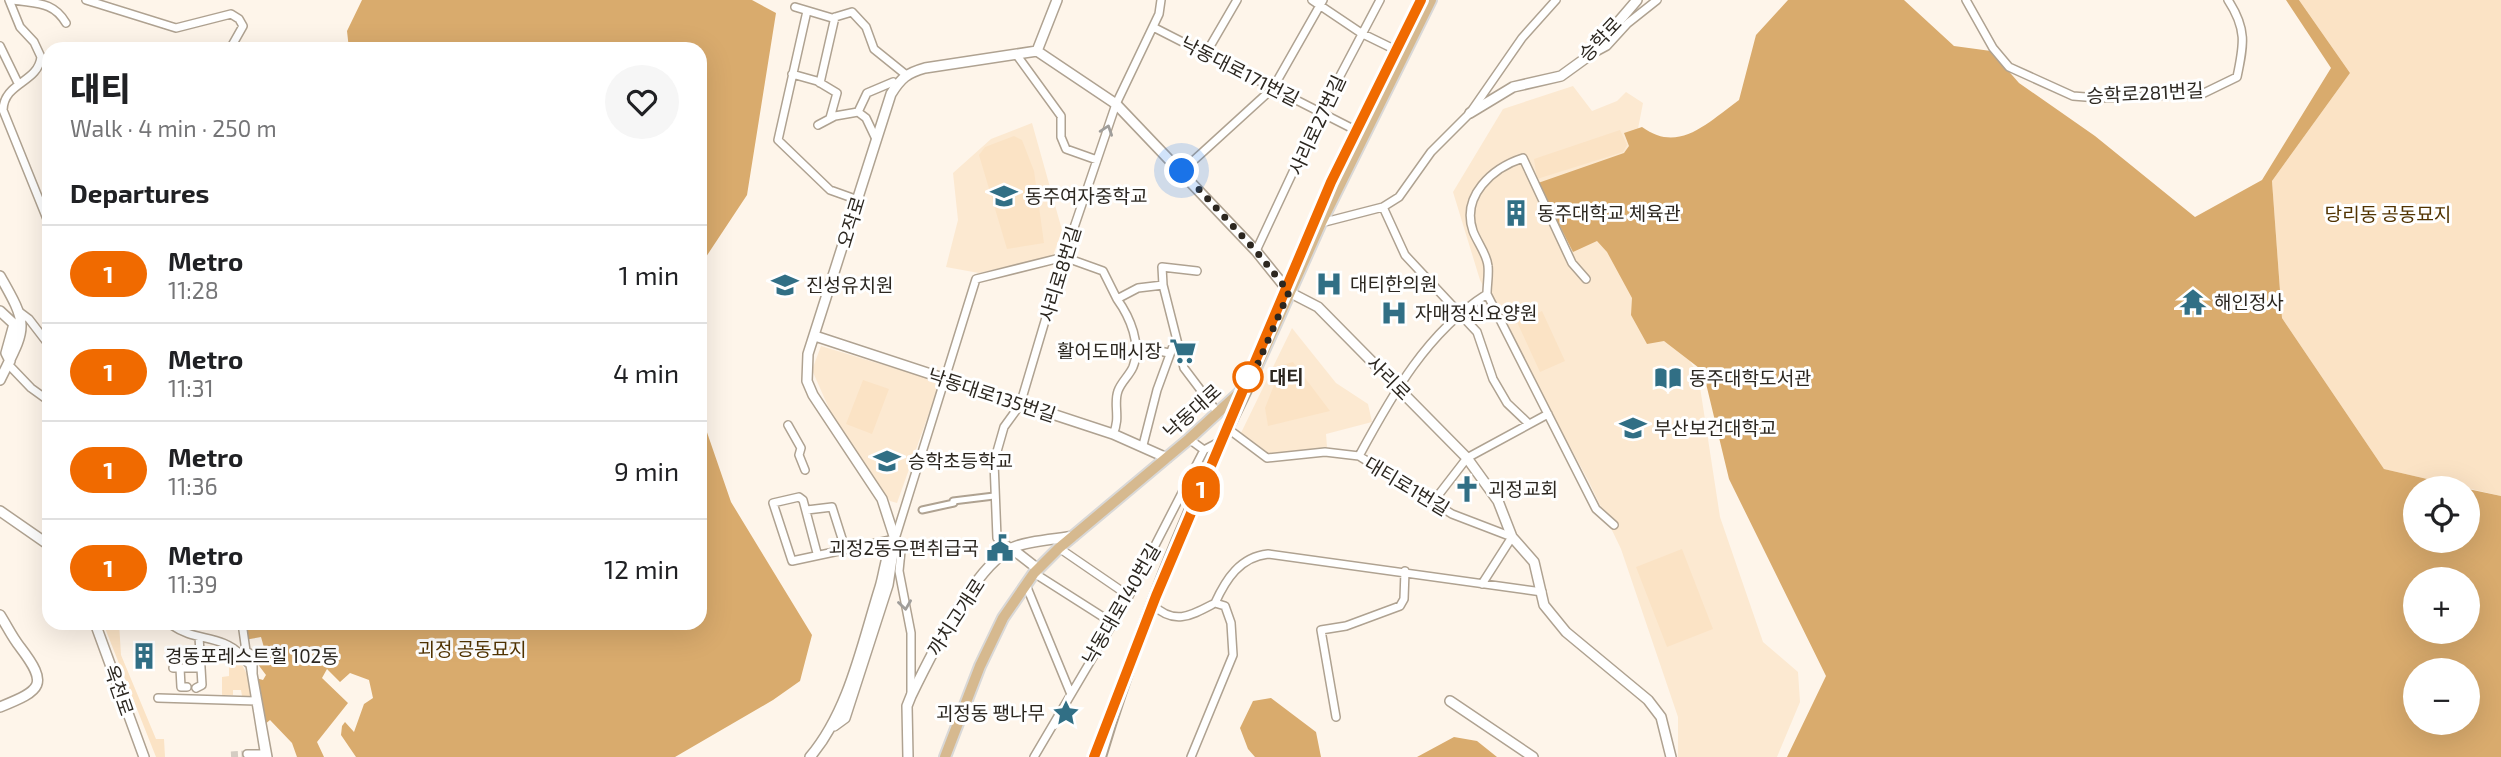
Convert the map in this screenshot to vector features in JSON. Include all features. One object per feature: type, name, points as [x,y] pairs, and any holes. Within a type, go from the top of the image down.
[{"type":"main road","name":"낙동대로","points":[[945,757],[980,666],[1003,618],[1036,571],[1059,548],[1167,458],[1249,384],[1321,223],[1431,0]]},
{"type":"main road","points":[[1100,757],[1128,664],[1221,441],[1249,384]]},
{"type":"street","points":[[42,207],[3,110],[6,98],[18,83],[37,70],[41,57],[34,42],[20,27],[12,0],[43,2],[61,14],[66,23]]},
{"type":"street","points":[[86,0],[176,28],[231,14],[239,19],[243,26],[234,42]]},
{"type":"street","points":[[795,7],[835,17],[852,12],[859,17],[874,49],[905,74],[925,68],[1037,51],[1057,0]]},
{"type":"street","name":"사리로8번길","points":[[1011,548],[997,538],[994,496],[998,450],[1004,428],[1020,405],[1064,257],[1115,104],[1153,27],[1161,0]]},
{"type":"street","points":[[1206,55],[1237,0]]},
{"type":"street","points":[[1312,0],[1322,3],[1362,33],[1404,54]]},
{"type":"street","name":"사리로27번길","points":[[1256,251],[1321,112],[1380,0]]},
{"type":"street","points":[[1321,223],[1383,208],[1399,197],[1431,152],[1470,113],[1522,38],[1556,0]]},
{"type":"street","name":"승학로","points":[[1470,113],[1514,87],[1561,76],[1590,55],[1637,0]]},
{"type":"street","points":[[1590,55],[1607,46],[1628,23],[1657,0]]},
{"type":"street","name":"승학로281번길","points":[[1966,0],[1993,48],[2009,67],[2073,96],[2098,98],[2202,94],[2237,77],[2243,32],[2240,18],[2228,0]]},
{"type":"street","points":[[1182,171],[1273,88],[1322,3]]},
{"type":"street","points":[[807,11],[778,140],[830,190],[858,200]]},
{"type":"street","points":[[820,83],[835,17]]},
{"type":"street","name":"낙동대로171번길","points":[[1153,27],[1365,135]]},
{"type":"street","points":[[0,46],[18,83]]},
{"type":"street","name":"사리로","points":[[1037,51],[1115,104],[1182,171],[1256,251],[1289,292],[1318,307],[1466,458],[1498,501],[1511,537],[1534,562],[1544,605],[1566,632],[1648,700],[1661,717],[1671,757]]},
{"type":"street","points":[[1016,54],[1061,116],[1061,137],[1066,149],[1097,160]]},
{"type":"street","points":[[792,74],[820,83],[838,95],[830,118]]},
{"type":"street","name":"오작로","points":[[895,539],[882,499],[830,424],[807,381],[807,354],[891,94],[905,74]]},
{"type":"street","points":[[858,112],[867,93],[893,82]]},
{"type":"street","points":[[818,125],[830,118],[858,112],[866,118],[877,139]]},
{"type":"street","points":[[1586,279],[1572,263],[1523,158],[1492,175],[1478,190],[1469,207],[1472,229],[1488,265],[1487,294],[1597,509],[1614,525]]},
{"type":"street","points":[[1383,208],[1405,255],[1482,342],[1493,379],[1507,403],[1527,422]]},
{"type":"street","points":[[810,757],[834,726],[881,583],[888,551],[895,539],[946,381],[976,279],[1064,257],[1102,271],[1130,323],[1135,346],[1135,364],[1118,391],[1118,419],[1113,434]]},
{"type":"street","points":[[1197,271],[1162,267],[1163,285],[1184,368],[1218,413]]},
{"type":"street","points":[[0,275],[20,313],[22,334],[0,380]]},
{"type":"street","points":[[1117,299],[1138,288],[1163,285]]},
{"type":"street","points":[[1359,456],[1397,385],[1458,312],[1487,294]]},
{"type":"street","points":[[0,311],[14,324],[6,354],[9,362],[31,388],[42,396]]},
{"type":"street","points":[[20,313],[29,318],[42,336]]},
{"type":"street","name":"낙동대로135번길","points":[[815,336],[1113,434],[1143,445],[1167,458]]},
{"type":"street","points":[[1143,445],[1169,353],[1177,338]]},
{"type":"street","points":[[1135,346],[1169,353]]},
{"type":"street","points":[[1433,502],[1466,458],[1527,422],[1548,414]]},
{"type":"street","points":[[788,425],[801,448],[799,455],[805,470]]},
{"type":"street","name":"대티로1번길","points":[[1227,428],[1267,458],[1325,452],[1359,456],[1452,514],[1511,537]]},
{"type":"street","points":[[1189,439],[1204,450],[1221,441]]},
{"type":"street","name":"낙동대로140번길","points":[[1034,757],[1111,622],[1129,596],[1204,450]]},
{"type":"street","points":[[922,510],[954,503],[953,500],[994,496]]},
{"type":"street","points":[[817,553],[807,510],[800,497],[773,503],[792,561],[817,553],[895,539]]},
{"type":"street","points":[[807,510],[832,507],[845,548]]},
{"type":"street","points":[[0,511],[42,540]]},
{"type":"street","points":[[1011,548],[1074,536]]},
{"type":"street","points":[[1482,584],[1511,537]]},
{"type":"street","points":[[895,539],[901,551],[899,571],[911,634],[911,696]]},
{"type":"street","points":[[1011,548],[1036,571],[1111,622]]},
{"type":"street","name":"까치고개로","points":[[908,757],[907,706],[911,696],[962,604],[986,571],[1011,548]]},
{"type":"street","points":[[1059,548],[1129,596]]},
{"type":"street","points":[[1153,605],[1161,612],[1180,618],[1191,617],[1215,603],[1224,583],[1245,560],[1261,554],[1405,571],[1542,592]]},
{"type":"street","points":[[1336,717],[1321,630],[1346,626],[1400,606],[1404,599],[1405,571]]},
{"type":"street","points":[[1026,585],[1070,692]]},
{"type":"street","points":[[1191,757],[1233,655],[1229,614],[1224,606],[1215,603]]},
{"type":"street","points":[[0,615],[3,628],[34,662],[39,677],[37,686],[30,692],[0,708]]},
{"type":"street","name":"옥천로","points":[[98,630],[144,757]]},
{"type":"street","points":[[182,630],[253,655],[256,700],[265,756],[247,754]]},
{"type":"street","points":[[242,630],[243,653]]},
{"type":"street","points":[[199,637],[202,685],[200,695]]},
{"type":"street","points":[[187,687],[181,687],[177,668],[201,668]]},
{"type":"street","points":[[158,697],[200,695],[256,700]]},
{"type":"street","points":[[1450,701],[1532,757]]},
{"type":"shaded area","name":"부산보건대학교","points":[[1573,86],[1592,111],[1617,101],[1626,92],[1643,103],[1631,165],[1577,185],[1698,374],[1720,517],[1763,642],[1798,672],[1800,702],[1777,757],[1678,757],[1678,717],[1621,549],[1589,482],[1480,280],[1453,192],[1503,109]]},
{"type":"shaded area","name":"동주여자중학교","points":[[1032,123],[1062,230],[1053,256],[979,273],[946,267],[958,220],[953,173],[991,139]]},
{"type":"shaded area","points":[[1292,328],[1336,383],[1368,404],[1372,422],[1326,434],[1327,447],[1267,458],[1240,435]]},
{"type":"shaded area","name":"승학초등학교","points":[[821,346],[940,382],[897,503],[890,501],[835,422],[812,370]]},
{"type":"green space","points":[[362,0],[752,0],[776,13],[747,195],[707,255],[707,42],[348,42],[347,31]]},
{"type":"green space","points":[[1788,0],[1904,0],[1954,46],[1991,51],[2019,83],[2095,136],[2195,217],[2262,180],[2331,68],[2286,0],[2299,0],[2350,73],[2272,181],[2282,318],[2384,469],[2414,476],[2403,476],[2403,553],[2480,553],[2480,492],[2501,496],[2501,757],[1787,757],[1826,676],[1729,479],[1703,371],[1664,341],[1647,344],[1631,315],[1632,298],[1607,252],[1597,241],[1573,252],[1538,183],[1624,153],[1629,146],[1624,133],[1642,127],[1655,135],[1681,136],[1704,126],[1739,100],[1756,35]]},
{"type":"green space","name":"당리동 공동묘지","points":[[2299,0],[2501,0],[2501,496],[2480,491],[2480,476],[2414,476],[2384,469],[2282,318],[2272,181],[2350,73]]},
{"type":"green space","points":[[1620,130],[1627,145],[1623,152],[1537,179],[1534,159]]},
{"type":"green space","points":[[1014,136],[1022,140],[1034,171],[1044,243],[1007,249],[979,155],[985,147]]},
{"type":"green space","points":[[1542,311],[1565,361],[1540,372],[1517,322]]},
{"type":"green space","points":[[1293,362],[1330,411],[1268,426],[1265,408],[1282,365]]},
{"type":"green space","points":[[863,380],[889,389],[872,434],[846,424]]},
{"type":"green space","name":"괴정 공동묘지","points":[[707,432],[731,502],[812,635],[800,681],[773,700],[675,757],[356,757],[341,735],[342,726],[345,722],[354,732],[364,704],[373,698],[369,680],[350,673],[340,682],[327,669],[322,678],[348,703],[317,742],[324,757],[297,757],[292,743],[270,720],[264,725],[256,678],[263,680],[266,675],[257,663],[267,658],[261,637],[244,640],[243,630],[707,630]]},
{"type":"green space","points":[[1682,549],[1713,629],[1667,647],[1636,567]]},
{"type":"green space","points":[[106,630],[119,630],[121,655],[156,739],[164,739],[165,757],[156,757]]},
{"type":"green space","points":[[236,654],[247,674],[252,696],[242,696],[241,690],[233,690],[233,695],[222,695],[222,677],[229,676],[229,662],[235,662]]},
{"type":"green space","points":[[1271,698],[1316,732],[1321,757],[1255,757],[1248,749],[1240,728],[1253,701]]},
{"type":"green space","points":[[1454,737],[1477,741],[1497,757],[1417,757]]},
{"type":"tunnel","points":[[231,755],[247,754]]},
{"type":"metro line","name":"1","points":[[1094,757],[1156,596],[1331,182],[1421,0]]},
{"type":"place","name":"동주여자중학교","points":[[1004,196]]},
{"type":"place","name":"동주대학교 체육관","points":[[1516,213]]},
{"type":"place","name":"대티한의원","points":[[1329,284]]},
{"type":"place","name":"진성유치원","points":[[785,285]]},
{"type":"place","name":"해인정사","points":[[2193,302]]},
{"type":"place","name":"자매정신요양원","points":[[1394,313]]},
{"type":"place","name":"활어도매시장","points":[[1183,351]]},
{"type":"place","name":"대티","points":[[1248,377]]},
{"type":"place","name":"동주대학도서관","points":[[1668,378]]},
{"type":"place","name":"부산보건대학교","points":[[1633,428]]},
{"type":"place","name":"승학초등학교","points":[[887,461]]},
{"type":"place","name":"괴정교회","points":[[1467,489]]},
{"type":"place","name":"괴정2동우편취급국","points":[[1000,548]]},
{"type":"place","name":"경동포레스트힐 102동","points":[[144,656]]},
{"type":"place","name":"괴정동 팽나무","points":[[1066,713]]},
{"type":"route","points":[[1182,171],[1256,251],[1289,292],[1249,384],[1248,377]]}]
